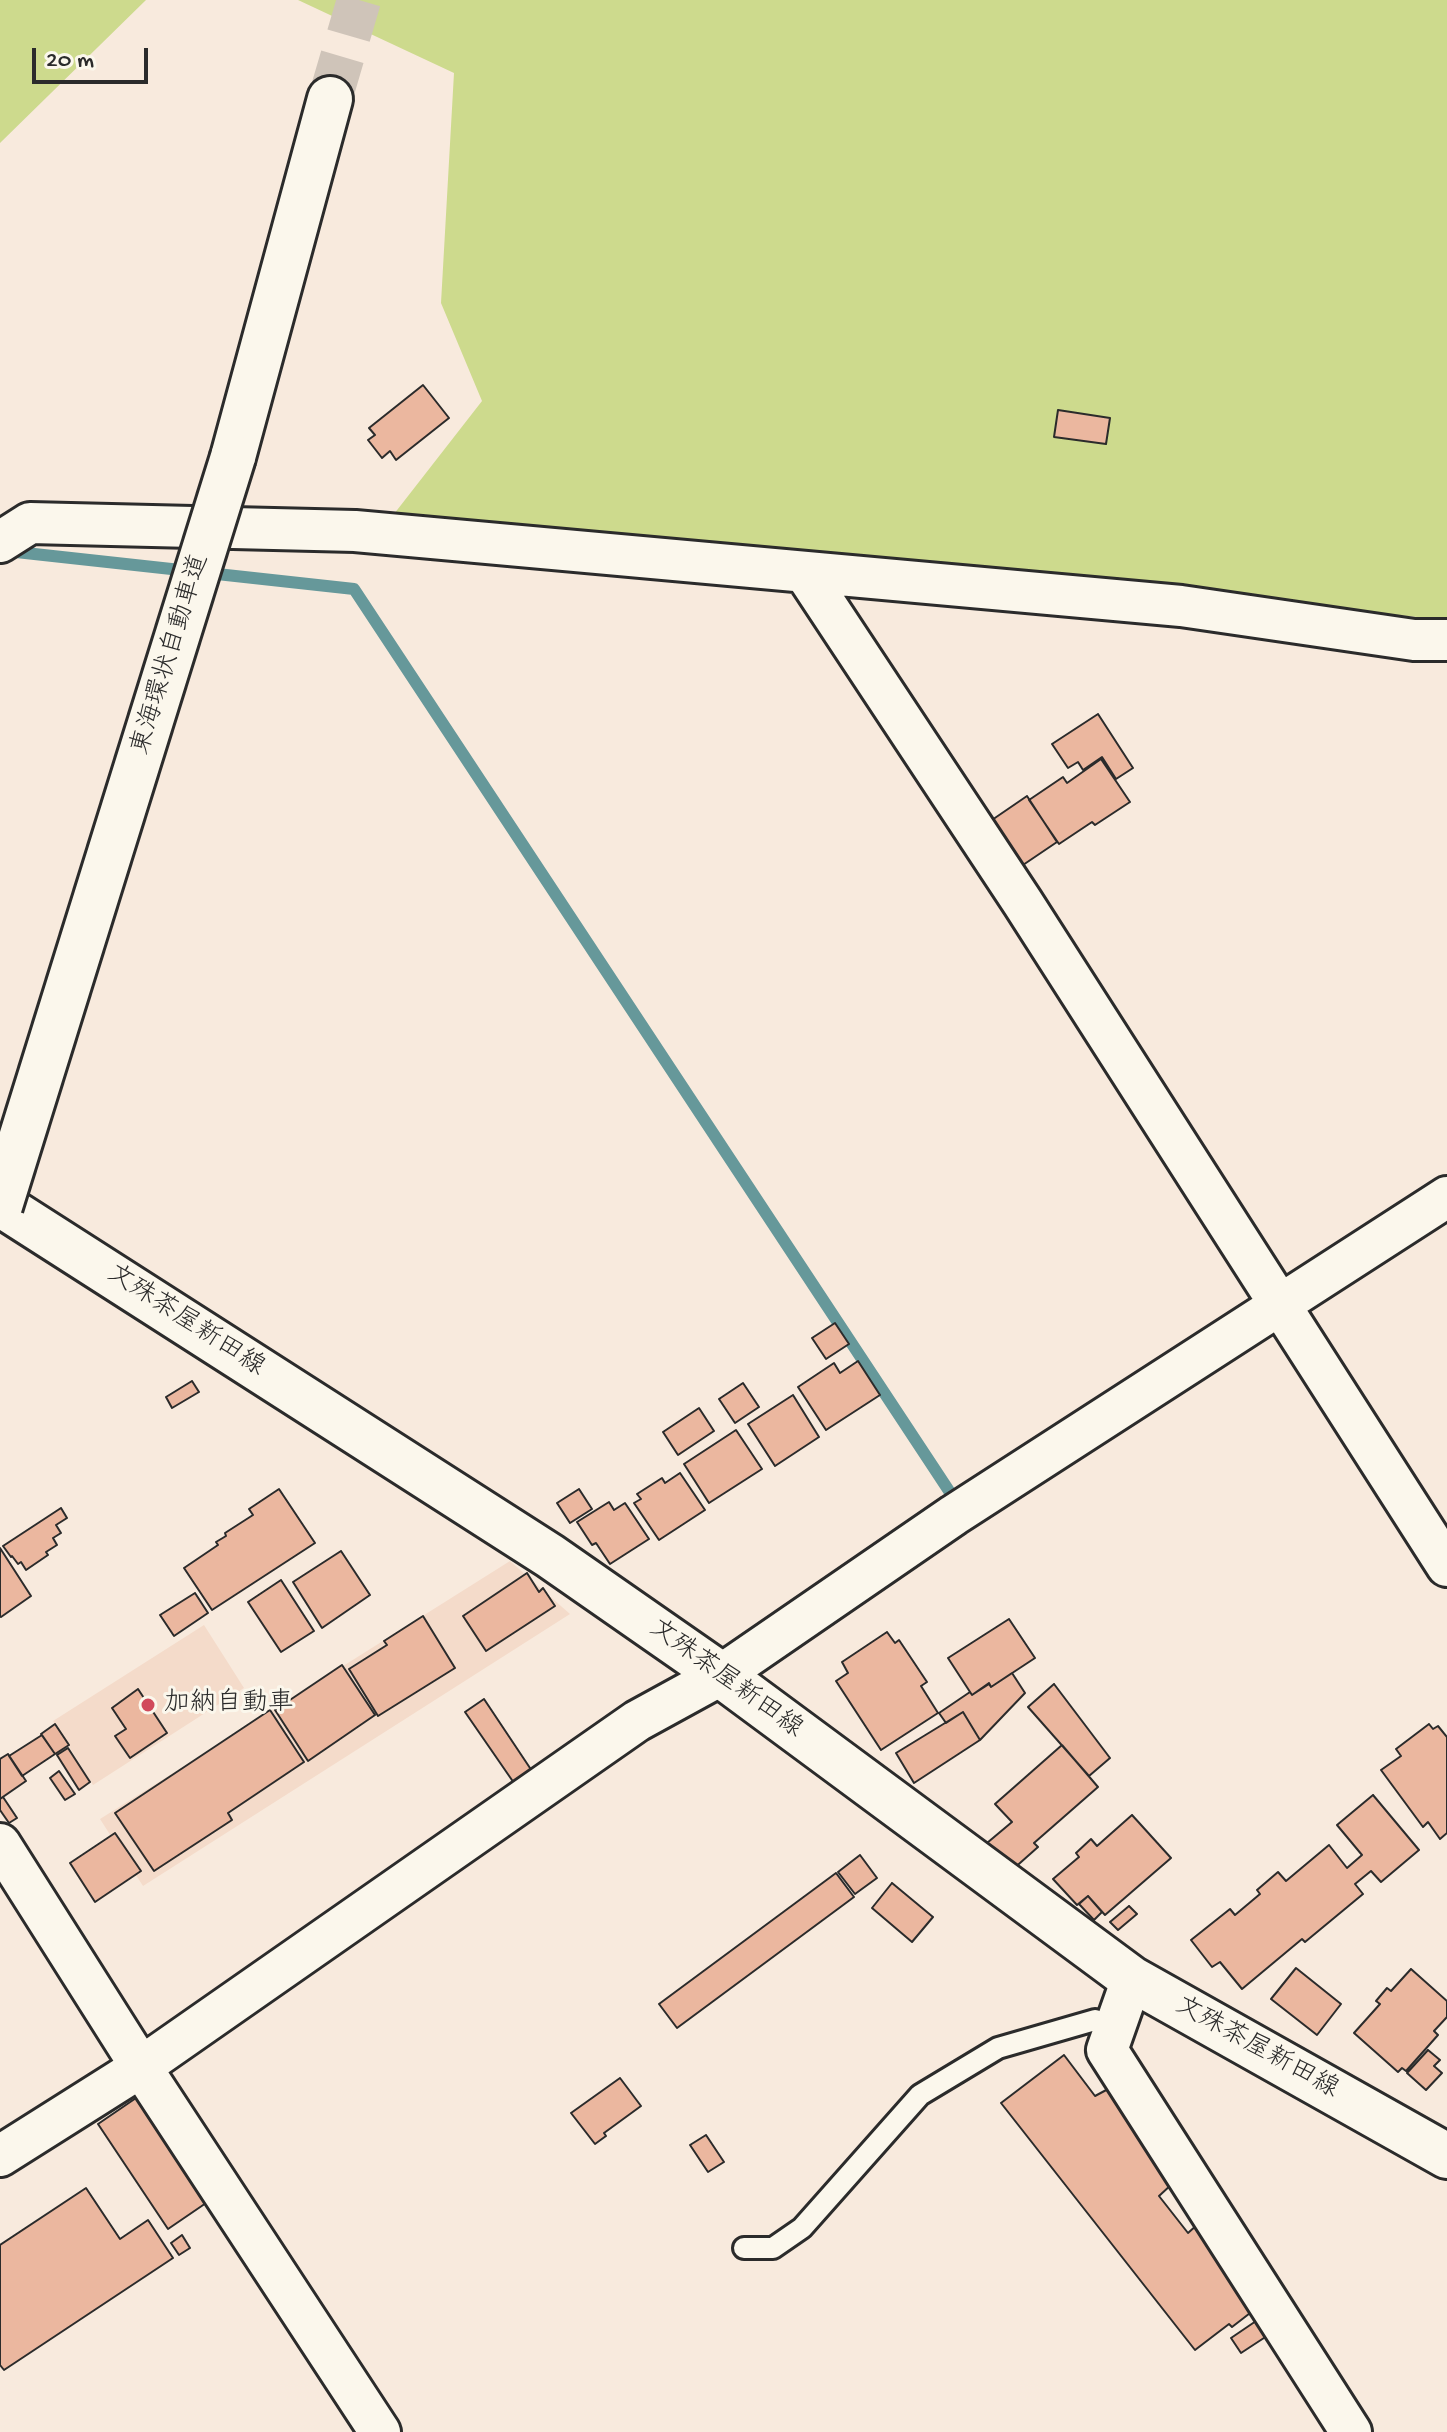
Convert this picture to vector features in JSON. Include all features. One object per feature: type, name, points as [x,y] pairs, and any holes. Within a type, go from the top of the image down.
[{"type":"main road","name":"東海環状自動車道","points":[[0,1205],[233,457],[330,99]]},
{"type":"main road","name":"文殊茶屋新田線","points":[[0,1205],[550,1556],[721,1675],[1132,1979],[1447,2156]]},
{"type":"street","points":[[0,542],[30,523],[355,531],[1181,606],[1414,640],[1447,640]]},
{"type":"street","points":[[805,573],[1023,903],[1447,1566]]},
{"type":"street","points":[[0,2156],[141,2067],[637,1721],[721,1675],[954,1515],[1447,1197]]},
{"type":"street","points":[[0,1844],[141,2067],[380,2432]]},
{"type":"street","points":[[1132,1979],[1107,2050],[1351,2432]]},
{"type":"lane","points":[[744,2248],[773,2248],[802,2228],[920,2095],[998,2048],[1095,2020],[1114,2028]]},
{"type":"shaded area","points":[[510,1561],[570,1614],[143,1886],[100,1819]]},
{"type":"shaded area","name":"加納自動車","points":[[204,1625],[244,1688],[93,1785],[53,1721]]},
{"type":"green space","points":[[0,0],[146,0],[0,143]]},
{"type":"green space","points":[[298,0],[1447,0],[1447,620],[394,514],[482,401],[441,303],[454,73]]},
{"type":"building","points":[[423,385],[449,418],[396,460],[390,451],[382,458],[368,440],[375,435],[369,428]]},
{"type":"building","points":[[1058,410],[1110,418],[1106,444],[1054,437]]},
{"type":"building","points":[[1098,714],[1133,768],[1116,779],[1102,757],[1083,770],[1078,762],[1068,768],[1052,744]]},
{"type":"building","points":[[1101,759],[1130,802],[1059,844],[1029,800],[1063,777],[1067,783]]},
{"type":"building","points":[[1027,796],[1057,842],[1020,867],[989,822]]},
{"type":"building","points":[[835,1323],[849,1344],[826,1359],[812,1338]]},
{"type":"building","points":[[858,1361],[880,1395],[826,1430],[798,1387],[834,1363],[840,1373]]},
{"type":"building","points":[[192,1381],[199,1392],[172,1408],[166,1397]]},
{"type":"building","points":[[743,1383],[759,1407],[735,1423],[719,1399]]},
{"type":"building","points":[[793,1395],[819,1437],[775,1466],[748,1424]]},
{"type":"building","points":[[699,1408],[714,1431],[678,1455],[663,1432]]},
{"type":"building","points":[[736,1430],[762,1469],[709,1503],[684,1464]]},
{"type":"building","points":[[680,1473],[705,1510],[659,1540],[634,1503],[641,1499],[637,1494],[662,1478],[665,1483]]},
{"type":"building","points":[[279,1489],[315,1543],[212,1610],[184,1568],[218,1545],[216,1542],[226,1536],[225,1533],[253,1515],[249,1509]]},
{"type":"building","points":[[579,1489],[592,1509],[570,1523],[557,1503]]},
{"type":"building","points":[[609,1502],[614,1510],[625,1503],[649,1539],[610,1564],[596,1543],[592,1545],[577,1522]]},
{"type":"building","points":[[61,1508],[67,1518],[56,1525],[61,1533],[53,1538],[57,1545],[26,1570],[3,1546]]},
{"type":"building","points":[[0,1548],[31,1596],[1,1617],[0,1616]]},
{"type":"building","points":[[341,1551],[370,1595],[322,1628],[293,1582]]},
{"type":"building","points":[[527,1573],[539,1592],[543,1588],[555,1606],[486,1651],[463,1616]]},
{"type":"building","points":[[281,1580],[314,1631],[281,1652],[248,1602]]},
{"type":"building","points":[[195,1593],[208,1613],[174,1636],[160,1615]]},
{"type":"building","points":[[423,1616],[455,1668],[378,1716],[349,1669],[387,1645],[384,1641]]},
{"type":"building","points":[[1009,1619],[1035,1658],[991,1687],[989,1683],[972,1695],[948,1658]]},
{"type":"building","points":[[887,1632],[895,1643],[899,1640],[927,1682],[921,1686],[938,1713],[881,1750],[836,1681],[848,1673],[842,1662]]},
{"type":"building","points":[[342,1665],[375,1715],[308,1761],[275,1710]]},
{"type":"building","points":[[1012,1673],[1025,1693],[980,1740],[963,1712],[946,1723],[939,1713],[970,1692],[972,1695],[989,1684],[991,1687]]},
{"type":"building","points":[[1054,1684],[1110,1758],[1089,1776],[1028,1707]]},
{"type":"building","points":[[138,1689],[167,1733],[130,1758],[115,1736],[126,1729],[112,1708]]},
{"type":"building","points":[[484,1699],[532,1771],[514,1783],[465,1712]]},
{"type":"building","points":[[270,1710],[304,1762],[228,1813],[232,1820],[154,1871],[115,1813]]},
{"type":"building","points":[[963,1712],[980,1740],[914,1783],[896,1753]]},
{"type":"building","points":[[55,1724],[69,1745],[55,1754],[41,1734]]},
{"type":"building","points":[[1429,1724],[1433,1729],[1438,1726],[1447,1737],[1447,1833],[1440,1839],[1428,1822],[1423,1827],[1381,1770],[1401,1756],[1396,1749]]},
{"type":"building","points":[[42,1735],[55,1754],[22,1776],[9,1756]]},
{"type":"building","points":[[1062,1745],[1098,1787],[1034,1843],[1038,1847],[1011,1871],[987,1843],[1012,1822],[995,1804]]},
{"type":"building","points":[[68,1748],[90,1782],[79,1790],[57,1755]]},
{"type":"building","points":[[8,1754],[26,1781],[0,1799],[0,1759]]},
{"type":"building","points":[[59,1771],[75,1794],[65,1800],[50,1778]]},
{"type":"building","points":[[1373,1795],[1419,1850],[1381,1882],[1371,1871],[1355,1884],[1363,1894],[1242,1989],[1220,1962],[1212,1967],[1191,1940],[1230,1909],[1235,1915],[1260,1894],[1257,1890],[1278,1872],[1286,1881],[1329,1845],[1347,1868],[1362,1855],[1337,1825]]},
{"type":"building","points":[[3,1797],[17,1818],[9,1823],[0,1810],[0,1799]]},
{"type":"building","points":[[1132,1815],[1171,1858],[1105,1915],[1088,1896],[1077,1905],[1053,1879],[1079,1857],[1076,1853],[1091,1839],[1097,1846]]},
{"type":"building","points":[[115,1833],[141,1871],[95,1902],[70,1863]]},
{"type":"building","points":[[860,1855],[877,1878],[855,1894],[838,1872]]},
{"type":"building","points":[[836,1873],[854,1897],[677,2028],[659,2004]]},
{"type":"building","points":[[892,1883],[933,1917],[912,1942],[872,1908]]},
{"type":"building","points":[[1088,1896],[1102,1912],[1094,1920],[1079,1904]]},
{"type":"building","points":[[1129,1906],[1137,1914],[1118,1930],[1110,1922]]},
{"type":"building","points":[[1296,1968],[1341,2004],[1317,2035],[1271,1999]]},
{"type":"building","points":[[1411,1969],[1447,2001],[1447,2017],[1434,2031],[1438,2035],[1406,2071],[1402,2068],[1398,2072],[1354,2033],[1380,2004],[1376,2001],[1387,1988],[1391,1991]]},
{"type":"building","points":[[1428,2050],[1440,2060],[1434,2066],[1442,2073],[1426,2090],[1407,2073]]},
{"type":"building","points":[[1064,2055],[1095,2096],[1110,2088],[1172,2184],[1159,2196],[1188,2233],[1198,2224],[1254,2310],[1232,2327],[1229,2324],[1195,2350],[1001,2103]]},
{"type":"building","points":[[620,2078],[641,2106],[604,2133],[606,2136],[595,2144],[571,2113]]},
{"type":"building","points":[[139,2096],[209,2201],[168,2229],[98,2124]]},
{"type":"building","points":[[706,2135],[724,2162],[708,2172],[690,2145]]},
{"type":"building","points":[[86,2188],[120,2239],[148,2220],[173,2258],[4,2370],[0,2365],[0,2245]]},
{"type":"building","points":[[182,2235],[190,2248],[179,2255],[171,2243]]},
{"type":"building","points":[[1259,2319],[1270,2334],[1241,2353],[1231,2338]]},
{"type":"waterway","points":[[7,551],[354,589],[957,1503]]},
{"type":"tunnel","points":[[330,99],[359,0]]},
{"type":"place","name":"加納自動車","points":[[148,1705]]}]
